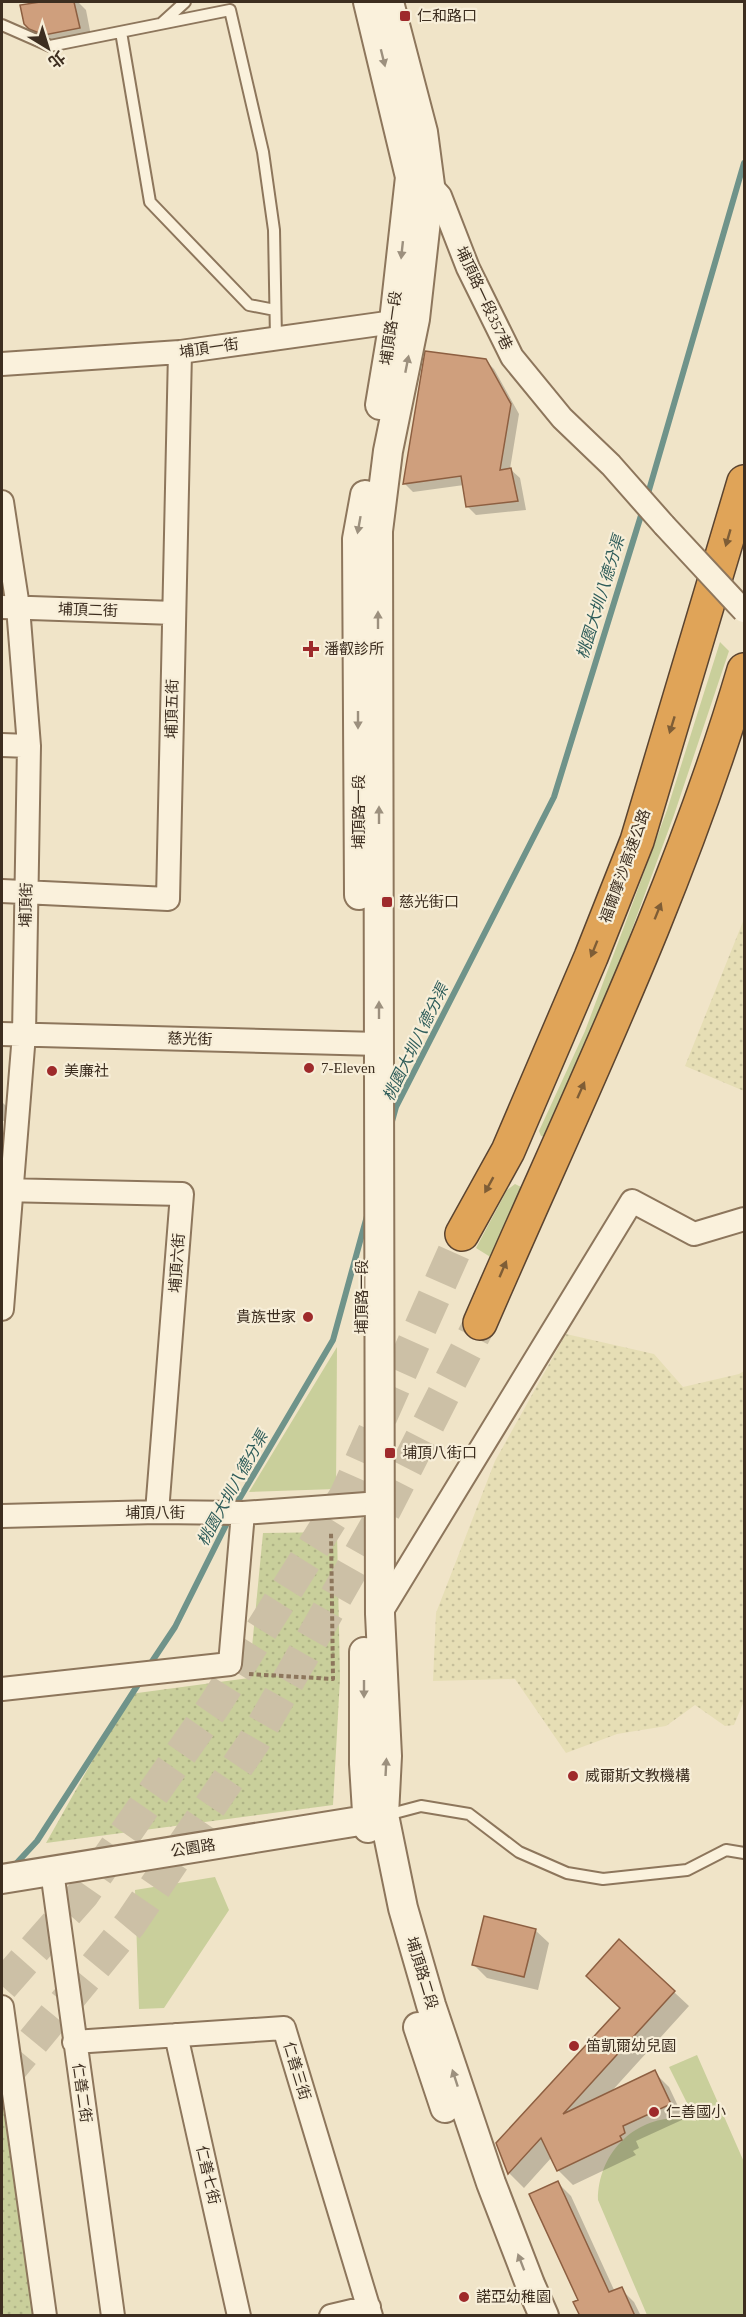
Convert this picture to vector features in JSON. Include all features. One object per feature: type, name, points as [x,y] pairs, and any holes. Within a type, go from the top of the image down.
[{"type":"highway","name":"福爾摩沙高速公路","points":[[462,1234],[508,1151],[591,957],[637,841],[744,482]]},
{"type":"highway","points":[[480,1323],[634,971],[678,862],[734,706],[744,670]]},
{"type":"highway","points":[[508,1151],[549,1164]]},
{"type":"street","name":"埔頂路一段","points":[[368,2],[420,181]]},
{"type":"street","name":"埔頂路一段","points":[[372,1622],[370,1044],[378,531],[420,181],[423,132],[389,2]]},
{"type":"street","name":"埔頂路一段357巷","points":[[420,181],[440,196],[468,268],[512,357],[561,418],[611,465],[744,611]]},
{"type":"street","name":"埔頂一街","points":[[2,364],[180,352],[404,320]]},
{"type":"street","name":"埔頂五街","points":[[2,891],[168,899],[180,352]]},
{"type":"street","name":"埔頂街","points":[[2,502],[10,607],[29,746],[27,893],[13,1034],[2,1308]]},
{"type":"street","name":"埔頂二街","points":[[10,607],[174,613]]},
{"type":"street","points":[[2,745],[29,746]]},
{"type":"street","name":"慈光街","points":[[13,1034],[370,1044]]},
{"type":"street","name":"埔頂六街","points":[[6,1190],[182,1194],[157,1512]]},
{"type":"street","points":[[372,1622],[632,1201],[694,1234],[744,1219]]},
{"type":"street","name":"埔頂八街","points":[[2,1516],[157,1512],[243,1513],[371,1504]]},
{"type":"street","points":[[2,1689],[230,1664],[243,1513]]},
{"type":"street","name":"埔頂路二段","points":[[372,1622],[387,1756],[375,1818],[389,1929],[431,2068],[476,2196],[522,2316]]},
{"type":"street","name":"埔頂路二段","points":[[375,1818],[435,2016],[491,2183],[544,2316]]},
{"type":"street","name":"公園路","points":[[2,1879],[375,1818]]},
{"type":"street","name":"仁善二街","points":[[52,1871],[113,2316]]},
{"type":"street","points":[[2,2007],[45,2316]]},
{"type":"street","name":"仁善三街","points":[[74,2042],[284,2028],[370,2312]]},
{"type":"street","name":"仁善七街","points":[[176,2035],[239,2316]]},
{"type":"street","points":[[331,2316],[370,2312]]},
{"type":"lane","points":[[161,23],[185,2]]},
{"type":"lane","points":[[2,25],[50,46],[230,10],[263,153],[274,230],[276,338]]},
{"type":"lane","points":[[121,32],[150,202],[249,305],[275,310]]},
{"type":"lane","points":[[375,1818],[421,1806],[469,1814],[519,1852],[567,1873],[603,1879],[687,1870],[726,1851],[744,1853]]},
{"type":"path","points":[[249,1674],[333,1679],[331,1532]]},
{"type":"shaded area","points":[[744,919],[744,1091],[685,1066]]},
{"type":"shaded area","points":[[566,1334],[654,1354],[683,1387],[744,1371],[744,1701],[734,1725],[725,1726],[695,1705],[666,1726],[617,1734],[566,1753],[515,1679],[433,1681],[436,1613],[495,1461]]},
{"type":"green space","points":[[720,642],[729,651],[674,815],[593,1035],[545,1137],[541,1136],[539,1131],[585,1031],[667,810]]},
{"type":"green space","points":[[515,1184],[521,1187],[522,1193],[492,1258],[476,1248],[507,1190]]},
{"type":"green space","points":[[337,1347],[336,1489],[249,1492]]},
{"type":"green space","points":[[337,1532],[340,1678],[333,1805],[46,1843],[130,1694],[249,1678],[263,1533]]},
{"type":"green space","points":[[215,1877],[229,1910],[164,2008],[139,2009],[135,1890]]},
{"type":"green space","points":[[2,2053],[35,2315],[2,2315]]},
{"type":"green space","points":[[697,2055],[744,2162],[744,2315],[647,2315],[598,2200],[600,2184],[611,2154],[632,2132],[646,2124],[661,2120],[678,2118],[696,2121],[669,2067]]},
{"type":"building","points":[[40,2],[74,2],[80,28],[44,35],[29,29],[24,24],[20,5]]},
{"type":"building","points":[[425,351],[486,359],[511,404],[500,470],[511,468],[518,501],[466,507],[461,476],[403,484]]},
{"type":"building","points":[[484,1916],[536,1929],[524,1977],[472,1965]]},
{"type":"building","points":[[619,1939],[675,1991],[563,2114],[655,2070],[671,2104],[623,2126],[625,2133],[620,2136],[622,2140],[557,2171],[541,2138],[508,2174],[496,2143],[620,2008],[586,1976]]},
{"type":"building","points":[[558,2181],[609,2292],[622,2287],[635,2316],[580,2316],[573,2302],[578,2300],[529,2194]]},
{"type":"waterway","name":"桃園大圳八德分渠","points":[[647,497],[744,163]]},
{"type":"waterway","name":"桃園大圳八德分渠","points":[[391,1125],[396,1107],[554,797],[643,509]]},
{"type":"waterway","name":"桃園大圳八德分渠","points":[[234,1508],[333,1340],[367,1216]]},
{"type":"waterway","name":"桃園大圳八德分渠","points":[[149,1666],[175,1627],[230,1517]]},
{"type":"waterway","name":"桃園大圳八德分渠","points":[[13,1867],[37,1841],[141,1680]]},
{"type":"tunnel","points":[[2,1986],[83,1894],[214,1706],[346,1495],[462,1234]]},
{"type":"tunnel","points":[[2,2079],[130,1924],[253,1743],[380,1519],[480,1323]]},
{"type":"place","name":"仁和路口","points":[[405,16]]},
{"type":"place","name":"潘叡診所","points":[[311,649]]},
{"type":"place","name":"慈光街口","points":[[387,902]]},
{"type":"place","name":"7-Eleven","points":[[309,1068]]},
{"type":"place","name":"美廉社","points":[[52,1071]]},
{"type":"place","name":"貴族世家","points":[[308,1317]]},
{"type":"place","name":"埔頂八街口","points":[[390,1453]]},
{"type":"place","name":"威爾斯文教機構","points":[[573,1776]]},
{"type":"place","name":"笛凱爾幼兒園","points":[[574,2046]]},
{"type":"place","name":"仁善國小","points":[[654,2112]]},
{"type":"place","name":"諾亞幼稚園","points":[[464,2297]]}]
